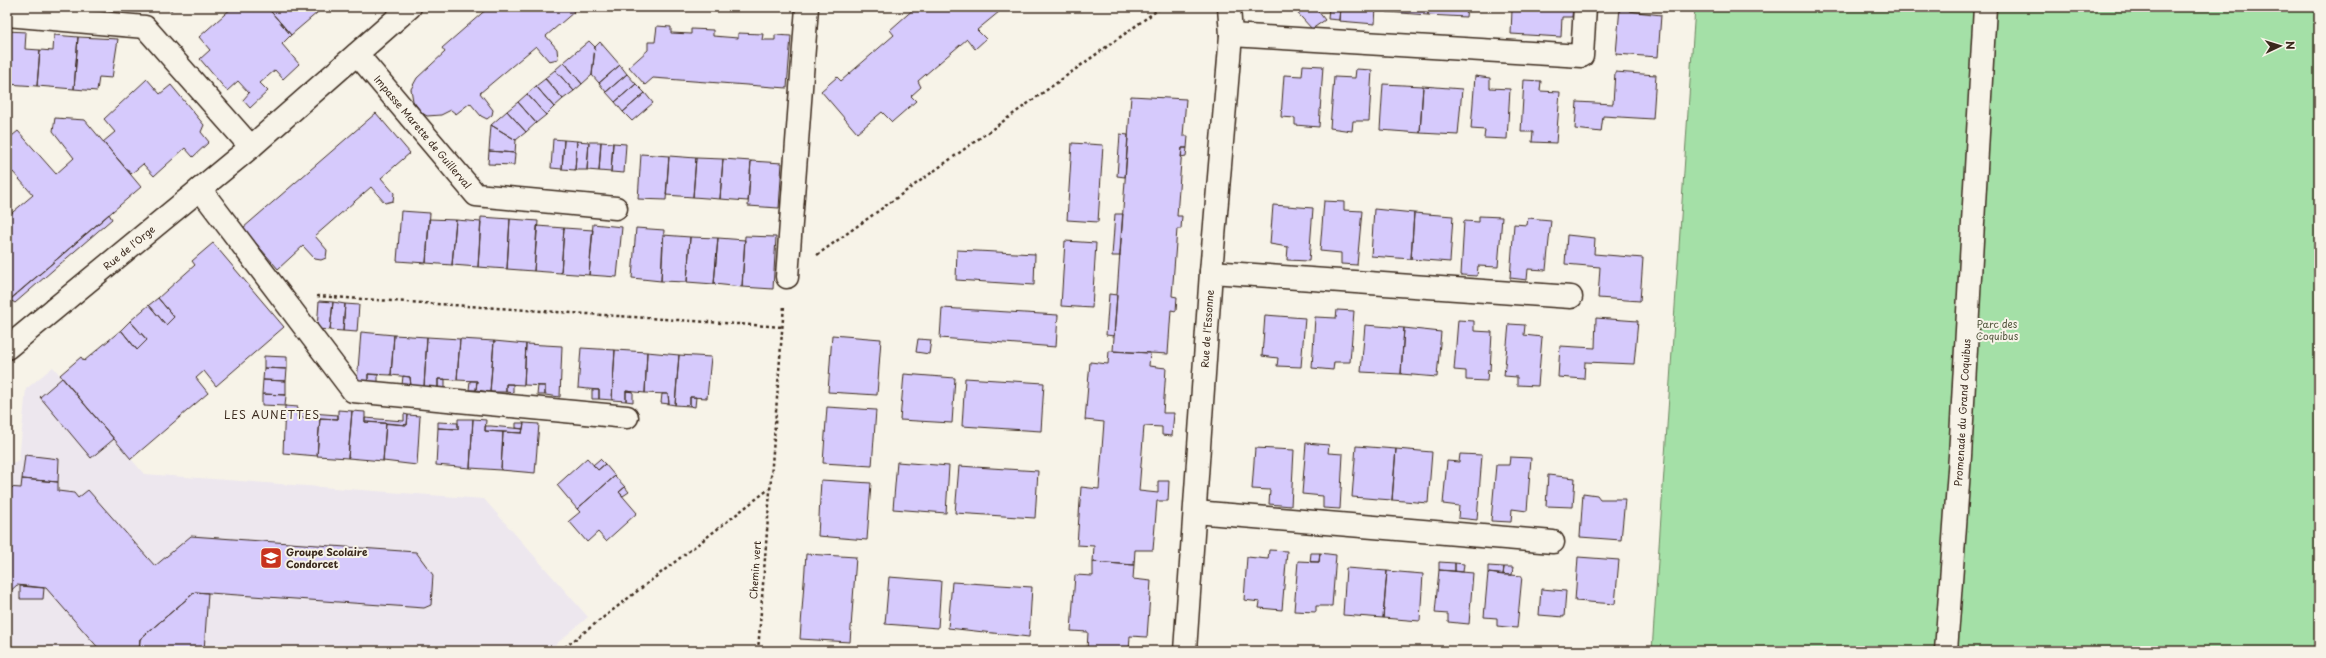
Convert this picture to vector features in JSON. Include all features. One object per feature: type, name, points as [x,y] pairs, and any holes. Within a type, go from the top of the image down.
[{"type":"street","name":"Rue de l'Orge","points":[[7,348],[251,147],[410,7]]},
{"type":"street","points":[[787,277],[807,7]]},
{"type":"street","name":"Rue de l'Essonne","points":[[1185,651],[1211,272],[1231,35],[1229,7]]},
{"type":"street","points":[[1231,35],[1582,56],[1585,7]]},
{"type":"street","name":"Promenade du Grand Coquibus","points":[[1946,651],[1961,448],[1985,7]]},
{"type":"street","points":[[7,15],[145,27],[251,147]]},
{"type":"street","name":"Impasse Marette de Guillerval","points":[[356,54],[476,195],[616,208]]},
{"type":"street","points":[[200,189],[353,391],[627,417]]},
{"type":"street","points":[[1211,272],[1571,297]]},
{"type":"street","points":[[1195,512],[1553,542]]},
{"type":"path","points":[[787,277],[1162,7]]},
{"type":"path","name":"Chemin vert","points":[[758,651],[769,489],[787,277]]},
{"type":"path","points":[[279,293],[783,327]]},
{"type":"path","points":[[560,651],[769,489]]},
{"type":"shaded area","name":"Groupe Scolaire Condorcet","points":[[53,367],[144,474],[484,499],[588,617],[548,651],[7,651],[7,464],[19,461],[26,389]]},
{"type":"green space","name":"Parc des Coquibus","points":[[1695,7],[2319,7],[2319,651],[1652,651]]},
{"type":"building","points":[[142,7],[172,7],[172,10]]},
{"type":"building","points":[[233,7],[250,7],[254,11],[259,7],[267,7],[291,35],[282,44],[299,64],[283,79],[275,70],[260,83],[268,91],[250,108],[243,100],[249,93],[238,81],[227,91],[200,59],[210,50],[199,37]]},
{"type":"building","points":[[267,7],[324,7],[291,35]]},
{"type":"building","points":[[489,7],[570,7],[574,12],[546,36],[557,49],[558,59],[549,61],[536,46],[480,93],[493,110],[492,115],[487,119],[481,116],[470,103],[456,114],[451,110],[441,115],[427,116],[422,113],[413,101],[411,89],[417,78],[445,52],[442,48]]},
{"type":"building","points":[[916,7],[1005,7],[977,30],[986,39],[975,49],[967,39],[918,81],[921,87],[911,96],[916,101],[892,122],[882,112],[857,133],[821,91],[837,77],[841,81],[894,35],[890,30]]},
{"type":"building","points":[[1292,7],[1315,7],[1325,20],[1312,29]]},
{"type":"building","points":[[1329,7],[1340,7],[1339,20],[1328,19]]},
{"type":"building","points":[[1340,7],[1376,7],[1375,24],[1339,21]]},
{"type":"building","points":[[1387,7],[1428,7],[1428,15],[1387,12]]},
{"type":"building","points":[[1428,7],[1467,7],[1466,17],[1428,15]]},
{"type":"building","points":[[1519,7],[1573,7],[1572,17],[1562,17],[1561,37],[1511,34],[1512,10],[1519,10]]},
{"type":"building","points":[[1620,7],[1630,7],[1629,11],[1661,15],[1658,57],[1616,54]]},
{"type":"building","points":[[657,26],[671,27],[671,33],[691,34],[691,29],[713,30],[713,36],[738,38],[738,33],[763,34],[762,40],[775,40],[775,35],[791,36],[787,88],[653,78],[645,85],[629,67],[648,50],[648,42],[655,42]]},
{"type":"building","points":[[7,31],[26,32],[25,49],[40,50],[37,86],[7,84]]},
{"type":"building","points":[[54,35],[78,37],[74,89],[37,86],[40,50],[53,51]]},
{"type":"building","points":[[78,37],[118,39],[112,78],[99,77],[97,91],[74,89]]},
{"type":"building","points":[[589,41],[595,47],[592,75],[582,84],[564,62]]},
{"type":"building","points":[[600,42],[620,65],[599,83],[592,75],[595,47]]},
{"type":"building","points":[[564,62],[582,84],[574,91],[555,70]]},
{"type":"building","points":[[620,65],[627,74],[606,92],[599,83]]},
{"type":"building","points":[[1303,65],[1323,66],[1319,127],[1295,125],[1295,118],[1281,117],[1284,75],[1302,76]]},
{"type":"building","points":[[1356,69],[1372,70],[1369,121],[1353,121],[1352,131],[1330,128],[1334,77],[1355,78]]},
{"type":"building","points":[[555,70],[574,91],[563,99],[545,78]]},
{"type":"building","points":[[1615,72],[1656,75],[1653,119],[1603,116],[1601,132],[1575,129],[1577,102],[1613,104]]},
{"type":"building","points":[[627,74],[636,84],[615,102],[606,92]]},
{"type":"building","points":[[1475,76],[1490,78],[1490,88],[1510,89],[1507,139],[1484,138],[1485,130],[1471,129]]},
{"type":"building","points":[[147,79],[160,94],[171,85],[204,125],[201,132],[209,142],[193,157],[185,148],[154,176],[143,164],[131,174],[103,142],[115,132],[104,119]]},
{"type":"building","points":[[545,79],[563,99],[554,107],[536,86]]},
{"type":"building","points":[[1524,80],[1541,81],[1540,91],[1560,92],[1556,143],[1532,142],[1533,132],[1521,132]]},
{"type":"building","points":[[636,84],[645,93],[623,112],[615,102]]},
{"type":"building","points":[[1383,84],[1423,86],[1420,133],[1380,130]]},
{"type":"building","points":[[536,86],[554,107],[546,115],[527,94]]},
{"type":"building","points":[[1423,86],[1462,89],[1458,135],[1420,133]]},
{"type":"building","points":[[645,93],[653,103],[632,121],[623,112]]},
{"type":"building","points":[[527,94],[546,115],[536,123],[518,102]]},
{"type":"building","points":[[1131,96],[1186,99],[1183,136],[1188,136],[1187,148],[1182,148],[1177,216],[1182,216],[1181,229],[1177,229],[1172,296],[1177,297],[1176,311],[1171,310],[1168,354],[1113,351]]},
{"type":"building","points":[[518,102],[536,123],[526,132],[507,111]]},
{"type":"building","points":[[507,111],[526,132],[516,140],[491,125]]},
{"type":"building","points":[[376,113],[410,153],[381,178],[394,193],[393,201],[385,203],[371,187],[315,236],[327,250],[326,258],[321,260],[315,259],[303,246],[278,269],[243,228]]},
{"type":"building","points":[[55,118],[85,120],[141,187],[7,302],[7,217],[33,195],[13,172],[7,177],[7,140],[18,131],[56,174],[74,158],[53,131]]},
{"type":"building","points":[[491,125],[516,140],[515,153],[489,151]]},
{"type":"building","points":[[1120,134],[1128,135],[1125,177],[1117,176]]},
{"type":"building","points":[[553,139],[564,140],[562,169],[551,168]]},
{"type":"building","points":[[564,140],[577,141],[575,170],[562,169]]},
{"type":"building","points":[[577,141],[589,142],[587,170],[575,170]]},
{"type":"building","points":[[589,142],[601,142],[599,171],[587,170]]},
{"type":"building","points":[[601,142],[613,143],[611,172],[599,171]]},
{"type":"building","points":[[613,143],[626,144],[624,173],[611,172]]},
{"type":"building","points":[[1072,143],[1103,145],[1098,222],[1067,220]]},
{"type":"building","points":[[1182,148],[1187,148],[1186,156],[1181,157]]},
{"type":"building","points":[[489,151],[515,153],[514,165],[488,164]]},
{"type":"building","points":[[641,154],[669,156],[666,200],[638,199]]},
{"type":"building","points":[[669,156],[696,158],[693,197],[666,195]]},
{"type":"building","points":[[696,158],[723,159],[720,199],[693,197]]},
{"type":"building","points":[[723,159],[751,161],[748,201],[720,199]]},
{"type":"building","points":[[751,161],[782,163],[779,208],[748,206]]},
{"type":"building","points":[[1324,201],[1344,202],[1344,210],[1362,211],[1357,265],[1341,264],[1341,253],[1320,251]]},
{"type":"building","points":[[1273,205],[1313,208],[1309,261],[1287,260],[1288,247],[1270,244]]},
{"type":"building","points":[[1374,209],[1414,213],[1411,259],[1371,256]]},
{"type":"building","points":[[401,211],[430,213],[426,263],[397,261]]},
{"type":"building","points":[[1414,213],[1453,216],[1450,262],[1411,259]]},
{"type":"building","points":[[109,214],[112,219],[15,303],[10,300]]},
{"type":"building","points":[[1115,214],[1123,214],[1120,256],[1112,256]]},
{"type":"building","points":[[1479,216],[1502,217],[1498,267],[1478,266],[1477,276],[1461,275],[1464,221],[1479,222]]},
{"type":"building","points":[[481,217],[510,219],[507,269],[478,267]]},
{"type":"building","points":[[1528,218],[1551,220],[1546,270],[1528,269],[1527,280],[1510,278],[1514,224],[1527,225]]},
{"type":"building","points":[[429,219],[456,220],[452,265],[426,263]]},
{"type":"building","points":[[510,219],[538,221],[534,271],[507,269]]},
{"type":"building","points":[[456,220],[481,222],[478,267],[452,265]]},
{"type":"building","points":[[593,224],[622,227],[617,277],[589,275]]},
{"type":"building","points":[[537,226],[564,228],[561,273],[534,271]]},
{"type":"building","points":[[564,228],[593,230],[589,275],[561,273]]},
{"type":"building","points":[[636,228],[664,230],[661,281],[632,278]]},
{"type":"building","points":[[663,235],[690,237],[687,282],[661,281]]},
{"type":"building","points":[[1567,235],[1595,238],[1594,254],[1643,258],[1640,301],[1598,298],[1600,267],[1565,264]]},
{"type":"building","points":[[745,236],[776,237],[773,289],[742,287]]},
{"type":"building","points":[[690,237],[718,238],[714,284],[687,282]]},
{"type":"building","points":[[718,238],[745,240],[742,287],[714,284]]},
{"type":"building","points":[[1065,241],[1096,243],[1092,308],[1061,306]]},
{"type":"building","points":[[213,243],[284,327],[216,386],[204,371],[196,378],[208,393],[131,459],[60,375],[81,357],[84,361],[121,330],[137,350],[147,340],[130,321],[149,305],[166,325],[174,317],[158,298],[195,265],[192,261]]},
{"type":"building","points":[[957,250],[1035,254],[1034,285],[956,280]]},
{"type":"building","points":[[1109,294],[1117,295],[1114,336],[1106,335]]},
{"type":"building","points":[[158,298],[174,317],[166,325],[149,305]]},
{"type":"building","points":[[319,301],[333,302],[330,330],[317,329]]},
{"type":"building","points":[[333,302],[345,304],[343,331],[330,330]]},
{"type":"building","points":[[345,304],[359,305],[357,332],[343,331]]},
{"type":"building","points":[[942,308],[1058,315],[1056,347],[940,338]]},
{"type":"building","points":[[1337,310],[1354,311],[1350,362],[1334,362],[1333,370],[1312,368],[1315,317],[1336,318]]},
{"type":"building","points":[[1265,315],[1305,318],[1301,367],[1277,366],[1278,358],[1262,356]]},
{"type":"building","points":[[1596,318],[1638,321],[1634,364],[1585,362],[1584,379],[1558,377],[1560,346],[1595,348]]},
{"type":"building","points":[[1458,320],[1474,321],[1474,331],[1492,332],[1490,372],[1488,369],[1487,381],[1466,380],[1466,371],[1454,370]]},
{"type":"building","points":[[130,321],[147,340],[137,350],[121,330]]},
{"type":"building","points":[[1509,324],[1525,325],[1524,335],[1542,337],[1538,386],[1517,385],[1517,377],[1504,376]]},
{"type":"building","points":[[1365,325],[1404,328],[1401,374],[1361,372]]},
{"type":"building","points":[[1404,328],[1441,332],[1437,377],[1401,374]]},
{"type":"building","points":[[361,332],[394,335],[391,375],[368,374],[368,383],[357,382]]},
{"type":"building","points":[[394,335],[427,337],[424,387],[411,386],[410,377],[391,375]]},
{"type":"building","points":[[832,335],[881,339],[877,395],[828,392]]},
{"type":"building","points":[[427,337],[460,339],[457,380],[438,379],[438,388],[424,387]]},
{"type":"building","points":[[460,339],[494,341],[490,392],[476,390],[477,381],[457,380]]},
{"type":"building","points":[[918,339],[931,340],[929,354],[916,352]]},
{"type":"building","points":[[494,341],[526,344],[524,385],[506,384],[506,392],[490,392]]},
{"type":"building","points":[[526,344],[562,346],[560,397],[545,395],[545,386],[524,385]]},
{"type":"building","points":[[581,348],[615,350],[612,400],[599,399],[599,390],[578,388]]},
{"type":"building","points":[[615,350],[647,352],[645,393],[626,391],[626,401],[612,400]]},
{"type":"building","points":[[1109,351],[1150,353],[1149,366],[1166,368],[1163,413],[1174,413],[1172,436],[1162,435],[1162,427],[1144,426],[1139,491],[1158,493],[1158,481],[1169,481],[1168,501],[1157,501],[1153,550],[1135,550],[1134,565],[1093,562],[1094,546],[1077,545],[1081,487],[1099,489],[1104,422],[1085,420],[1090,362],[1108,364]]},
{"type":"building","points":[[647,352],[679,355],[675,405],[669,404],[668,394],[645,393]]},
{"type":"building","points":[[679,355],[711,357],[707,398],[690,397],[690,406],[675,405]]},
{"type":"building","points":[[264,356],[287,357],[287,369],[264,368]]},
{"type":"building","points":[[264,368],[287,369],[286,381],[263,380]]},
{"type":"building","points":[[368,374],[378,375],[378,383],[368,383]]},
{"type":"building","points":[[904,374],[955,378],[952,423],[900,420]]},
{"type":"building","points":[[403,376],[410,377],[411,386],[402,385]]},
{"type":"building","points":[[62,378],[114,439],[91,458],[40,397]]},
{"type":"building","points":[[965,378],[1044,383],[1041,431],[962,426]]},
{"type":"building","points":[[438,379],[445,379],[445,388],[438,388]]},
{"type":"building","points":[[263,380],[286,381],[286,395],[262,394]]},
{"type":"building","points":[[470,381],[477,381],[476,390],[469,390]]},
{"type":"building","points":[[506,384],[513,384],[513,393],[506,392]]},
{"type":"building","points":[[538,386],[545,386],[545,395],[537,395]]},
{"type":"building","points":[[592,390],[599,390],[599,399],[592,399]]},
{"type":"building","points":[[626,391],[633,392],[633,402],[626,401]]},
{"type":"building","points":[[262,394],[286,395],[285,406],[262,405]]},
{"type":"building","points":[[662,394],[668,394],[669,404],[661,403]]},
{"type":"building","points":[[690,397],[696,397],[695,407],[690,406]]},
{"type":"building","points":[[285,406],[298,407],[297,417],[320,418],[317,456],[283,453]]},
{"type":"building","points":[[827,407],[876,410],[872,466],[823,463]]},
{"type":"building","points":[[338,410],[352,411],[348,458],[317,456],[320,418],[338,419]]},
{"type":"building","points":[[352,411],[365,412],[365,422],[386,423],[383,461],[348,458]]},
{"type":"building","points":[[298,412],[338,415],[338,419],[297,417]]},
{"type":"building","points":[[404,414],[408,415],[407,425],[365,422],[365,418],[404,421]]},
{"type":"building","points":[[408,415],[420,416],[417,465],[383,461],[386,423],[407,425]]},
{"type":"building","points":[[458,419],[473,419],[470,468],[436,465],[438,428],[458,429]]},
{"type":"building","points":[[473,419],[486,420],[485,431],[503,432],[501,470],[470,468]]},
{"type":"building","points":[[438,422],[458,423],[458,429],[438,428]]},
{"type":"building","points":[[516,423],[524,423],[523,429],[516,428]]},
{"type":"building","points":[[524,423],[539,424],[535,473],[501,470],[503,432],[522,433]]},
{"type":"building","points":[[485,426],[523,429],[522,433],[485,431]]},
{"type":"building","points":[[1306,443],[1329,445],[1328,453],[1343,454],[1340,509],[1323,508],[1323,496],[1302,494]]},
{"type":"building","points":[[1356,446],[1396,449],[1392,500],[1352,497]]},
{"type":"building","points":[[1255,448],[1294,450],[1291,506],[1269,504],[1270,490],[1252,489]]},
{"type":"building","points":[[1396,449],[1432,452],[1428,503],[1392,500]]},
{"type":"building","points":[[1460,454],[1482,455],[1477,520],[1458,518],[1459,506],[1443,504],[1447,461],[1459,462]]},
{"type":"building","points":[[25,455],[59,459],[58,482],[22,479]]},
{"type":"building","points":[[1510,457],[1531,458],[1527,511],[1512,509],[1511,522],[1491,521],[1496,465],[1509,465]]},
{"type":"building","points":[[587,458],[598,470],[605,464],[615,476],[577,509],[557,485]]},
{"type":"building","points":[[600,459],[605,464],[598,470],[593,465]]},
{"type":"building","points":[[897,462],[949,466],[946,513],[893,509]]},
{"type":"building","points":[[959,466],[1038,471],[1035,518],[955,513]]},
{"type":"building","points":[[1548,475],[1575,478],[1573,507],[1546,506]]},
{"type":"building","points":[[615,476],[625,487],[619,492],[637,513],[606,541],[598,532],[587,542],[569,521],[580,512],[577,509]]},
{"type":"building","points":[[22,479],[58,482],[58,491],[74,493],[78,498],[88,490],[155,566],[191,536],[416,552],[433,575],[431,605],[424,608],[195,592],[140,639],[139,651],[101,651],[46,588],[17,585],[7,594],[7,487],[21,488]]},
{"type":"building","points":[[821,480],[871,483],[867,540],[818,536]]},
{"type":"building","points":[[625,487],[629,492],[623,496],[619,492]]},
{"type":"building","points":[[1583,493],[1597,495],[1600,499],[1625,499],[1621,540],[1580,537]]},
{"type":"building","points":[[1269,550],[1287,551],[1282,610],[1259,608],[1260,602],[1244,600],[1247,557],[1268,559]]},
{"type":"building","points":[[1311,553],[1320,553],[1319,562],[1310,562]]},
{"type":"building","points":[[1320,553],[1336,555],[1332,606],[1316,606],[1316,612],[1294,611],[1298,561],[1319,562]]},
{"type":"building","points":[[806,554],[856,557],[850,642],[800,639]]},
{"type":"building","points":[[1578,557],[1619,560],[1615,604],[1575,601]]},
{"type":"building","points":[[1093,562],[1134,565],[1133,579],[1151,581],[1147,637],[1130,636],[1129,651],[1087,651],[1088,632],[1071,631],[1075,575],[1093,576]]},
{"type":"building","points":[[1439,562],[1455,563],[1455,571],[1439,570]]},
{"type":"building","points":[[1455,563],[1464,564],[1463,572],[1455,571]]},
{"type":"building","points":[[1488,566],[1504,567],[1503,575],[1488,573]]},
{"type":"building","points":[[1504,567],[1513,567],[1512,575],[1503,575]]},
{"type":"building","points":[[1346,568],[1387,571],[1383,618],[1343,615]]},
{"type":"building","points":[[1439,570],[1473,573],[1469,624],[1448,622],[1448,614],[1435,613]]},
{"type":"building","points":[[1387,571],[1423,574],[1420,621],[1383,618]]},
{"type":"building","points":[[1488,573],[1522,576],[1517,628],[1497,626],[1497,618],[1484,617]]},
{"type":"building","points":[[889,577],[941,581],[938,628],[885,624]]},
{"type":"building","points":[[952,582],[1032,587],[1029,637],[948,628]]},
{"type":"building","points":[[20,586],[44,588],[43,599],[20,599]]},
{"type":"building","points":[[1541,589],[1566,591],[1564,617],[1539,615]]},
{"type":"building","points":[[195,592],[208,593],[204,651],[139,651],[140,639]]},
{"type":"place","name":"Groupe Scolaire Condorcet","points":[[271,558]]},
{"type":"district","name":"LES AUNETTES","points":[[272,415]]}]
